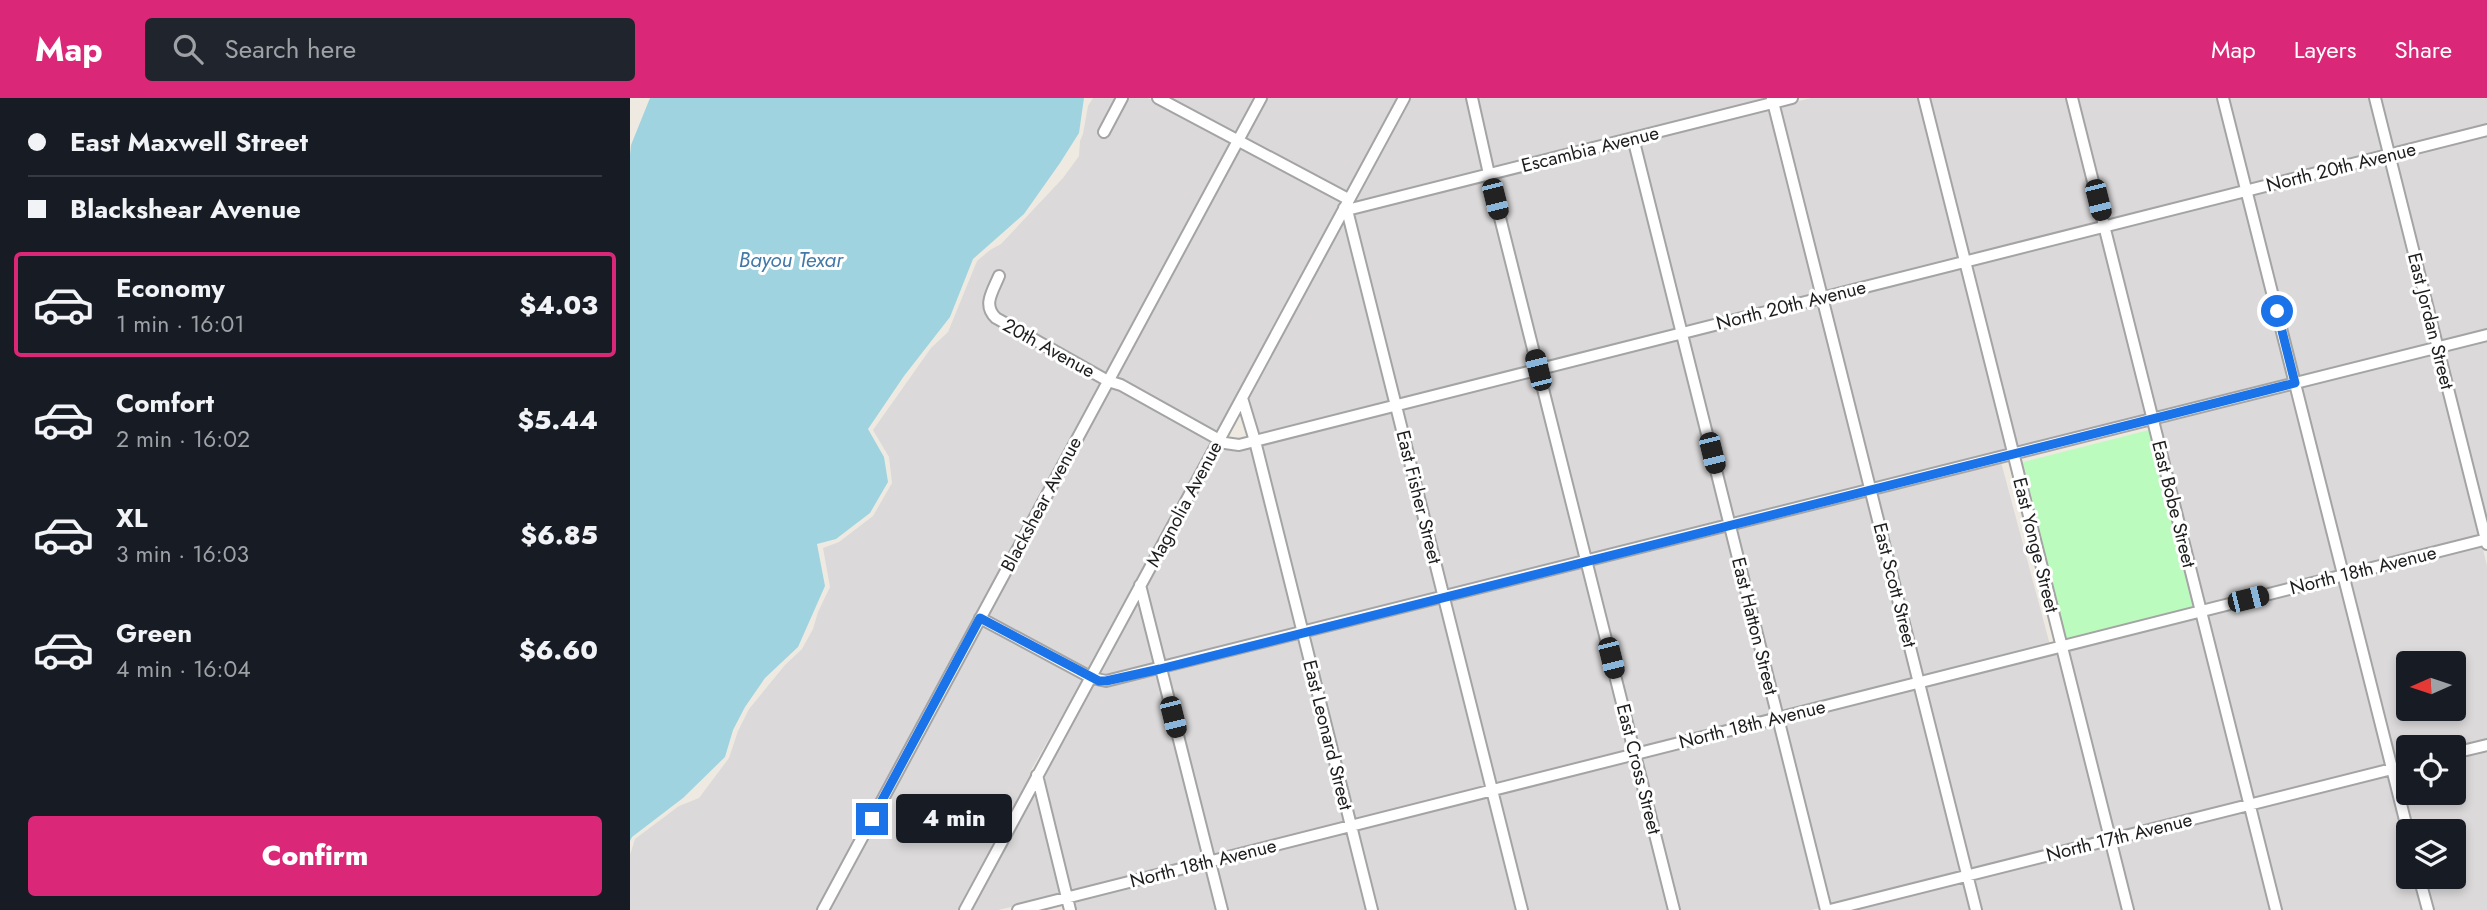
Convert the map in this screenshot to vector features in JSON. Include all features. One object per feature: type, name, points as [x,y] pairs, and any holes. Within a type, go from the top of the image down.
[{"type":"street","points":[[1104,132],[1122,98]]},
{"type":"street","points":[[1158,98],[1238,141],[1346,206]]},
{"type":"street","name":"Blackshear Avenue","points":[[823,910],[1261,98]]},
{"type":"street","name":"Magnolia Avenue","points":[[965,910],[1404,98]]},
{"type":"street","name":"East Cross Street","points":[[1472,98],[1674,910]]},
{"type":"street","name":"Escambia Avenue","points":[[1346,206],[1489,174],[1772,100],[1792,98]]},
{"type":"street","name":"East Yonge Street","points":[[1924,98],[2128,910]]},
{"type":"street","name":"East Bobe Street","points":[[2072,98],[2276,910]]},
{"type":"street","points":[[2223,98],[2405,819]]},
{"type":"street","name":"East Jordan Street","points":[[2375,98],[2487,541]]},
{"type":"street","name":"East Scott Street","points":[[1772,100],[1976,910]]},
{"type":"street","name":"North 20th Avenue","points":[[1108,381],[1121,385],[1218,440],[1232,445],[1255,441],[2487,130]]},
{"type":"street","name":"East Hatton Street","points":[[1633,138],[1828,910]]},
{"type":"street","name":"East Fisher Street","points":[[1346,206],[1522,910]]},
{"type":"street","name":"20th Avenue","points":[[999,276],[988,304],[989,310],[996,318],[1108,381]]},
{"type":"street","points":[[980,618],[1090,677],[1106,681],[2487,335]]},
{"type":"street","name":"East Leonard Street","points":[[1242,398],[1372,910]]},
{"type":"street","name":"North 18th Avenue","points":[[1018,910],[2487,541]]},
{"type":"street","points":[[1140,584],[1222,910]]},
{"type":"street","points":[[2466,750],[2487,745]]},
{"type":"street","name":"North 17th Avenue","points":[[1828,910],[2396,768]]},
{"type":"street","points":[[1037,775],[1069,910]]},
{"type":"street","points":[[2422,889],[2428,910]]},
{"type":"shaded area","points":[[1093,98],[1116,98],[1098,134],[1107,138],[1128,98],[1148,98],[1231,143],[1106,374],[999,315],[994,309],[994,299],[1006,274],[996,270],[984,297],[983,305],[987,317],[1101,383],[817,910],[630,910],[630,855],[635,839],[679,806],[699,798],[729,758],[749,709],[785,665],[802,649],[830,587],[823,548],[839,542],[873,516],[892,483],[889,457],[873,430],[931,348],[948,332],[977,261],[1001,244],[1063,178],[1079,156],[1088,106]]},
{"type":"shaded area","points":[[1169,98],[1255,98],[1236,134]]},
{"type":"shaded area","points":[[1266,98],[1398,98],[1346,193],[1245,139]]},
{"type":"shaded area","points":[[1410,98],[1466,98],[1483,171],[1352,204]]},
{"type":"shaded area","points":[[1477,98],[1766,98],[1767,100],[1493,169]]},
{"type":"shaded area","points":[[1811,98],[1918,98],[1959,258],[1826,292],[1779,106]]},
{"type":"shaded area","points":[[1929,98],[2066,98],[2098,223],[1969,256]]},
{"type":"shaded area","points":[[2077,98],[2218,98],[2240,188],[2108,220]]},
{"type":"shaded area","points":[[2228,98],[2370,98],[2383,152],[2250,185]]},
{"type":"shaded area","points":[[2381,98],[2487,98],[2487,125],[2393,149]]},
{"type":"shaded area","points":[[1769,109],[1816,294],[1686,327],[1639,141]]},
{"type":"shaded area","points":[[2487,135],[2487,330],[2442,341],[2396,158]]},
{"type":"shaded area","points":[[1629,144],[1676,330],[1541,364],[1495,178]]},
{"type":"shaded area","points":[[1240,147],[1342,201],[1216,433],[1115,378]]},
{"type":"shaded area","points":[[2385,161],[2431,344],[2299,377],[2253,194]]},
{"type":"shaded area","points":[[1485,180],[1531,366],[1400,400],[1353,213]]},
{"type":"shaded area","points":[[2242,197],[2289,380],[2157,413],[2110,229]]},
{"type":"shaded area","points":[[1343,219],[1389,402],[1258,435],[1247,398]]},
{"type":"shaded area","points":[[2100,232],[2146,416],[2017,448],[1971,265]]},
{"type":"shaded area","points":[[1961,267],[2007,451],[1875,484],[1828,301]]},
{"type":"shaded area","points":[[1818,303],[1864,487],[1734,520],[1688,337]]},
{"type":"shaded area","points":[[1678,339],[1723,522],[1590,556],[1544,373]]},
{"type":"shaded area","points":[[2487,340],[2487,522],[2444,350]]},
{"type":"shaded area","points":[[2434,353],[2480,536],[2347,570],[2301,386]]},
{"type":"shaded area","points":[[1534,375],[1580,558],[1448,592],[1402,409]]},
{"type":"shaded area","points":[[1111,387],[1211,441],[1088,671],[987,616]]},
{"type":"shaded area","points":[[2291,389],[2337,572],[2205,605],[2160,422]]},
{"type":"shaded area","points":[[1392,411],[1437,594],[1306,628],[1261,444]]},
{"type":"shaded area","points":[[1220,447],[1232,450],[1251,447],[1296,630],[1165,664],[1145,585]]},
{"type":"shaded area","points":[[2001,462],[2050,645],[1923,677],[1877,493]]},
{"type":"shaded area","points":[[1866,496],[1913,679],[1782,712],[1736,529]]},
{"type":"shaded area","points":[[1726,531],[1772,715],[1639,748],[1593,565]]},
{"type":"shaded area","points":[[2482,545],[2487,566],[2487,740],[2466,745],[2466,735],[2396,735],[2396,763],[2350,579]]},
{"type":"shaded area","points":[[1583,567],[1628,751],[1495,784],[1450,601]]},
{"type":"shaded area","points":[[2339,581],[2386,765],[2254,798],[2207,614]]},
{"type":"shaded area","points":[[1138,599],[1154,666],[1106,676],[1097,675]]},
{"type":"shaded area","points":[[1440,603],[1485,787],[1355,820],[1309,637]]},
{"type":"shaded area","points":[[2197,617],[2244,801],[2114,834],[2068,650]]},
{"type":"shaded area","points":[[982,625],[1083,679],[1030,772],[1031,775],[960,910],[829,910]]},
{"type":"shaded area","points":[[1298,639],[1345,823],[1213,856],[1167,673]]},
{"type":"shaded area","points":[[2057,652],[2104,836],[1971,870],[1925,686]]},
{"type":"shaded area","points":[[1156,675],[1203,858],[1071,892],[1042,776],[1092,684],[1107,686]]},
{"type":"shaded area","points":[[1915,688],[1961,872],[1830,905],[1784,721]]},
{"type":"shaded area","points":[[1774,724],[1820,908],[1680,910],[1641,757]]},
{"type":"shaded area","points":[[2487,749],[2487,910],[2433,910],[2428,889],[2466,889],[2466,819],[2410,819],[2406,805],[2466,805],[2466,755]]},
{"type":"shaded area","points":[[1631,760],[1669,910],[1528,910],[1498,793]]},
{"type":"shaded area","points":[[2388,774],[2399,819],[2396,819],[2396,889],[2417,889],[2422,910],[2282,910],[2256,807]]},
{"type":"shaded area","points":[[1035,790],[1060,895],[998,910],[971,910]]},
{"type":"shaded area","points":[[1487,796],[1517,910],[1378,910],[1357,829]]},
{"type":"shaded area","points":[[2246,810],[2271,910],[2133,910],[2116,843]]},
{"type":"shaded area","points":[[1347,831],[1367,910],[1227,910],[1216,865]]},
{"type":"shaded area","points":[[2106,845],[2122,910],[1982,910],[1974,879]]},
{"type":"shaded area","points":[[1206,867],[1216,910],[1075,910],[1073,901]]},
{"type":"shaded area","points":[[1963,881],[1971,910],[1849,910]]},
{"type":"green space","points":[[2149,430],[2193,608],[2066,641],[2023,462]]},
{"type":"water","name":"Bayou Texar","points":[[650,98],[1084,98],[1079,133],[1060,163],[1024,214],[973,259],[950,317],[904,376],[868,429],[884,457],[888,482],[870,513],[836,539],[817,544],[825,586],[798,647],[765,678],[745,707],[733,730],[725,757],[683,798],[630,841],[630,155],[631,145]]},
{"type":"route","points":[[872,819],[980,618],[1099,681],[1160,669],[2295,383],[2277,311]]}]
